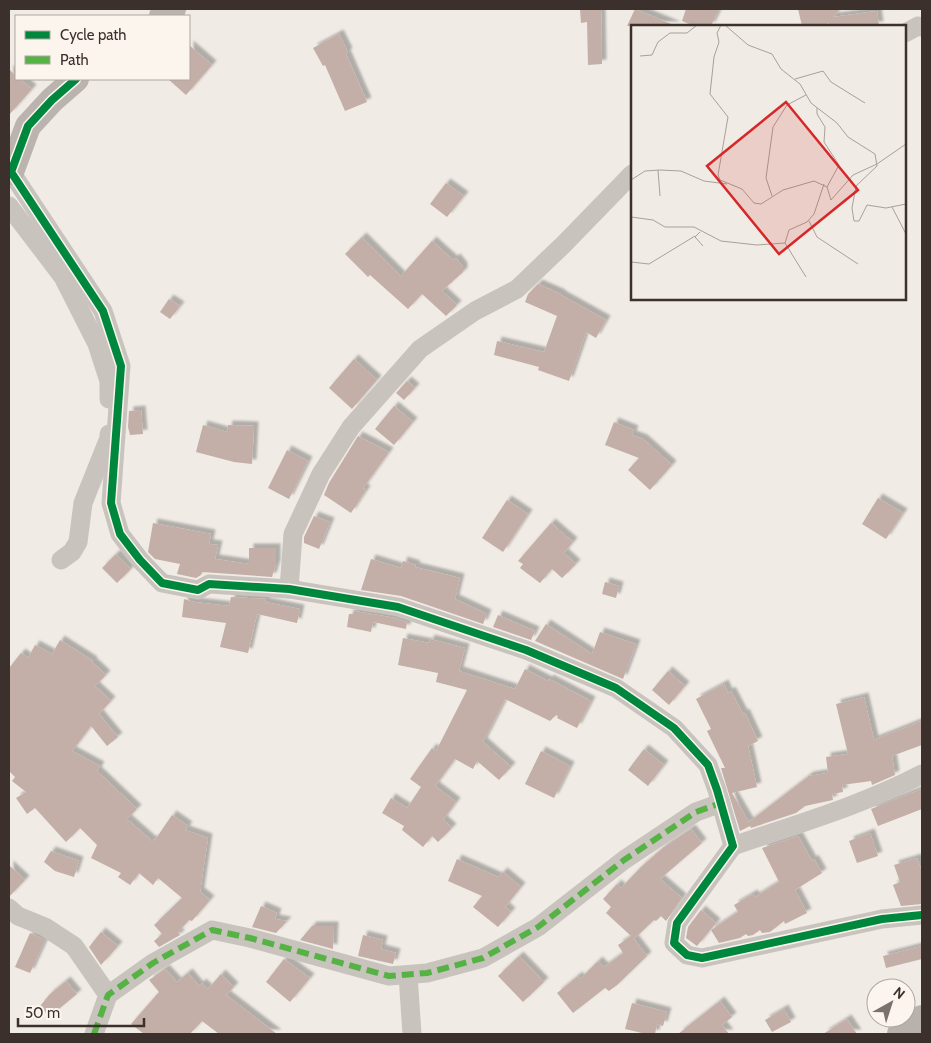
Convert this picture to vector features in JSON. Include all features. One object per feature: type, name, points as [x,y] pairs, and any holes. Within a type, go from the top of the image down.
[{"type":"main road","points":[[901,1034],[922,1019]]},
{"type":"street","points":[[906,32],[918,26],[922,27]]},
{"type":"street","points":[[75,80],[52,100],[28,126],[11,172],[103,311],[121,366],[110,503],[120,534],[140,560],[162,583],[198,590],[209,584],[289,589],[398,607],[526,650],[616,688],[674,728],[708,765],[733,846]]},
{"type":"street","points":[[289,589],[293,534],[321,474],[351,427],[420,349],[475,311],[517,289],[631,175]]},
{"type":"street","points":[[9,206],[64,277],[97,344],[109,381],[108,438],[83,503],[78,542],[72,552],[61,560]]},
{"type":"street","points":[[922,774],[877,795],[733,846],[677,923],[674,943],[687,955],[702,958],[882,919],[922,915]]},
{"type":"street","points":[[94,1034],[108,995],[153,963],[212,930],[300,951],[389,976],[427,973],[483,958],[538,927],[624,860],[696,812],[721,803]]},
{"type":"street","points":[[9,908],[18,916],[45,927],[74,946],[108,995]]},
{"type":"street","points":[[408,975],[412,1034]]},
{"type":"building","points":[[580,9],[601,9],[602,64],[588,65],[587,22],[581,23]]},
{"type":"building","points":[[635,9],[674,25],[631,25],[627,26]]},
{"type":"building","points":[[686,9],[719,9],[711,25],[692,25],[682,21]]},
{"type":"building","points":[[798,9],[840,9],[833,17],[877,11],[879,25],[829,25],[828,23],[826,25],[802,25]]},
{"type":"building","points":[[339,34],[367,102],[345,111],[325,65],[323,66],[313,48]]},
{"type":"building","points":[[190,46],[212,65],[186,95],[169,80],[190,80]]},
{"type":"building","points":[[9,69],[15,75],[15,80],[21,80],[32,89],[9,115]]},
{"type":"building","points":[[446,183],[464,196],[447,217],[430,204]]},
{"type":"building","points":[[362,237],[401,276],[432,241],[453,260],[456,258],[463,267],[463,272],[442,291],[457,305],[446,316],[422,294],[408,309],[370,275],[368,277],[345,254]]},
{"type":"building","points":[[538,284],[561,294],[606,320],[596,338],[586,332],[569,381],[538,370],[539,367],[494,355],[497,341],[544,352],[557,316],[525,302],[528,294]]},
{"type":"building","points":[[169,299],[180,306],[170,319],[160,312]]},
{"type":"building","points":[[354,359],[377,380],[352,409],[329,388]]},
{"type":"building","points":[[407,381],[415,388],[404,400],[396,393]]},
{"type":"building","points":[[394,406],[413,422],[394,445],[375,429]]},
{"type":"building","points":[[141,410],[143,434],[130,435],[128,427],[129,411]]},
{"type":"building","points":[[614,422],[634,430],[632,435],[643,439],[672,465],[650,490],[628,470],[639,458],[605,445]]},
{"type":"building","points":[[203,425],[227,432],[228,425],[254,426],[252,464],[234,462],[196,452]]},
{"type":"building","points":[[358,436],[389,452],[363,488],[366,490],[351,513],[324,495],[329,483]]},
{"type":"building","points":[[287,450],[308,461],[289,499],[268,488]]},
{"type":"building","points":[[878,498],[903,513],[886,539],[862,524]]},
{"type":"building","points":[[507,500],[528,514],[503,552],[482,538]]},
{"type":"building","points":[[314,516],[330,522],[319,549],[304,543],[304,537]]},
{"type":"building","points":[[153,523],[211,534],[209,544],[218,545],[215,559],[249,564],[249,548],[276,548],[276,564],[272,577],[202,572],[196,578],[177,574],[180,564],[155,559],[148,552]]},
{"type":"building","points":[[551,523],[573,542],[564,553],[576,564],[562,578],[552,569],[540,583],[520,568],[523,564],[518,561]]},
{"type":"building","points":[[116,554],[131,569],[117,583],[102,568]]},
{"type":"building","points":[[371,559],[401,568],[403,561],[416,565],[415,567],[460,578],[455,599],[487,614],[483,624],[401,596],[361,590]]},
{"type":"building","points":[[605,582],[619,586],[616,598],[602,594]]},
{"type":"building","points":[[231,597],[266,599],[265,602],[300,609],[297,623],[257,614],[248,653],[220,647],[226,623],[182,617],[184,599],[229,606]]},
{"type":"building","points":[[354,611],[407,622],[406,629],[373,622],[371,632],[347,627],[349,614],[353,614]]},
{"type":"building","points":[[498,615],[535,631],[531,640],[493,627]]},
{"type":"building","points":[[546,624],[592,654],[600,632],[636,644],[623,679],[535,641]]},
{"type":"building","points":[[403,638],[429,643],[430,639],[465,648],[459,671],[515,689],[525,669],[591,701],[577,728],[557,718],[558,716],[556,715],[550,721],[505,699],[483,742],[511,767],[499,780],[477,761],[473,769],[455,759],[435,786],[456,802],[443,820],[452,828],[438,842],[432,836],[423,847],[402,830],[404,826],[382,813],[391,798],[407,808],[421,787],[410,779],[432,748],[436,751],[467,690],[436,682],[438,673],[398,665]]},
{"type":"building","points":[[60,640],[93,661],[106,675],[95,686],[111,701],[99,714],[118,737],[107,746],[91,726],[72,751],[100,766],[97,771],[137,809],[127,819],[152,841],[155,840],[172,815],[188,826],[185,830],[208,838],[200,892],[210,900],[192,921],[189,920],[178,932],[180,935],[159,947],[154,941],[162,934],[154,925],[182,898],[158,878],[153,885],[139,873],[130,885],[118,877],[121,873],[91,858],[97,845],[80,828],[66,842],[35,808],[27,814],[16,798],[26,792],[12,781],[15,777],[9,771],[9,668],[21,653],[28,658],[35,645],[52,654]]},
{"type":"building","points":[[668,671],[685,686],[669,705],[652,690]]},
{"type":"building","points":[[724,684],[728,693],[731,691],[743,714],[745,713],[758,741],[748,746],[757,787],[732,793],[749,822],[809,776],[828,773],[826,757],[848,754],[836,704],[864,697],[874,740],[922,721],[922,745],[892,756],[895,775],[872,785],[871,781],[842,785],[843,792],[832,794],[833,800],[805,806],[796,813],[751,828],[750,826],[740,831],[721,768],[725,768],[707,731],[711,729],[696,699]]},
{"type":"building","points":[[644,749],[664,765],[648,786],[628,770]]},
{"type":"building","points":[[541,751],[570,766],[554,798],[525,784]]},
{"type":"building","points":[[922,789],[922,809],[878,826],[871,809]]},
{"type":"building","points":[[691,829],[702,843],[660,879],[682,898],[666,921],[661,916],[634,939],[647,956],[617,985],[609,991],[605,988],[573,1013],[557,993],[578,976],[580,979],[598,961],[604,967],[623,953],[618,945],[631,936],[606,913],[611,907],[603,899],[617,884],[621,888],[664,847]]},
{"type":"building","points":[[870,833],[878,856],[857,863],[849,841]]},
{"type":"building","points":[[798,836],[812,861],[814,859],[822,873],[795,890],[807,913],[785,924],[784,921],[770,932],[762,933],[760,930],[753,935],[748,936],[746,934],[740,938],[719,943],[711,930],[738,912],[734,905],[753,894],[755,897],[779,882],[762,848]]},
{"type":"building","points":[[51,851],[79,861],[74,877],[55,871],[44,862]]},
{"type":"building","points":[[917,858],[922,872],[922,904],[901,906],[893,885],[900,882],[894,865]]},
{"type":"building","points":[[457,859],[498,877],[503,872],[521,887],[505,907],[511,912],[498,927],[473,907],[482,896],[448,881]]},
{"type":"building","points":[[9,865],[25,880],[9,897]]},
{"type":"building","points":[[261,906],[277,913],[275,919],[287,921],[276,933],[252,927]]},
{"type":"building","points":[[701,910],[716,923],[697,946],[686,938],[688,927]]},
{"type":"building","points":[[312,926],[334,926],[333,949],[300,940]]},
{"type":"building","points":[[101,932],[118,946],[101,965],[89,947]]},
{"type":"building","points":[[30,933],[45,940],[30,973],[15,967]]},
{"type":"building","points":[[363,935],[383,940],[381,949],[396,953],[393,964],[358,956]]},
{"type":"building","points":[[922,946],[922,959],[886,968],[883,956]]},
{"type":"building","points":[[519,956],[544,982],[523,1002],[498,976]]},
{"type":"building","points":[[284,959],[310,978],[290,1002],[266,982]]},
{"type":"building","points":[[165,969],[177,982],[188,973],[199,986],[202,983],[208,989],[221,974],[234,987],[226,995],[277,1034],[219,1034],[202,1021],[190,1034],[144,1034],[131,1024],[159,992],[149,980]]},
{"type":"building","points":[[66,981],[77,994],[49,1017],[40,1006],[50,994]]},
{"type":"building","points":[[720,1001],[732,1017],[722,1025],[729,1034],[678,1034]]},
{"type":"building","points":[[632,1003],[667,1012],[663,1026],[657,1024],[655,1034],[625,1029]]},
{"type":"building","points":[[784,1009],[791,1022],[772,1032],[765,1020]]},
{"type":"building","points":[[847,1019],[857,1034],[823,1034]]},
{"type":"marked path","points":[[94,1034],[108,995],[153,963],[212,930],[250,938],[389,976],[427,973],[483,958],[538,927],[624,860],[696,812],[721,803]]},
{"type":"cycle path","points":[[75,80],[52,100],[28,126],[11,172],[103,311],[121,366],[111,503],[120,534],[140,560],[162,583],[198,590],[209,584],[289,589],[398,607],[526,650],[616,688],[674,728],[708,765],[733,846],[677,923],[674,943],[687,955],[702,958],[882,919],[922,915]]}]
